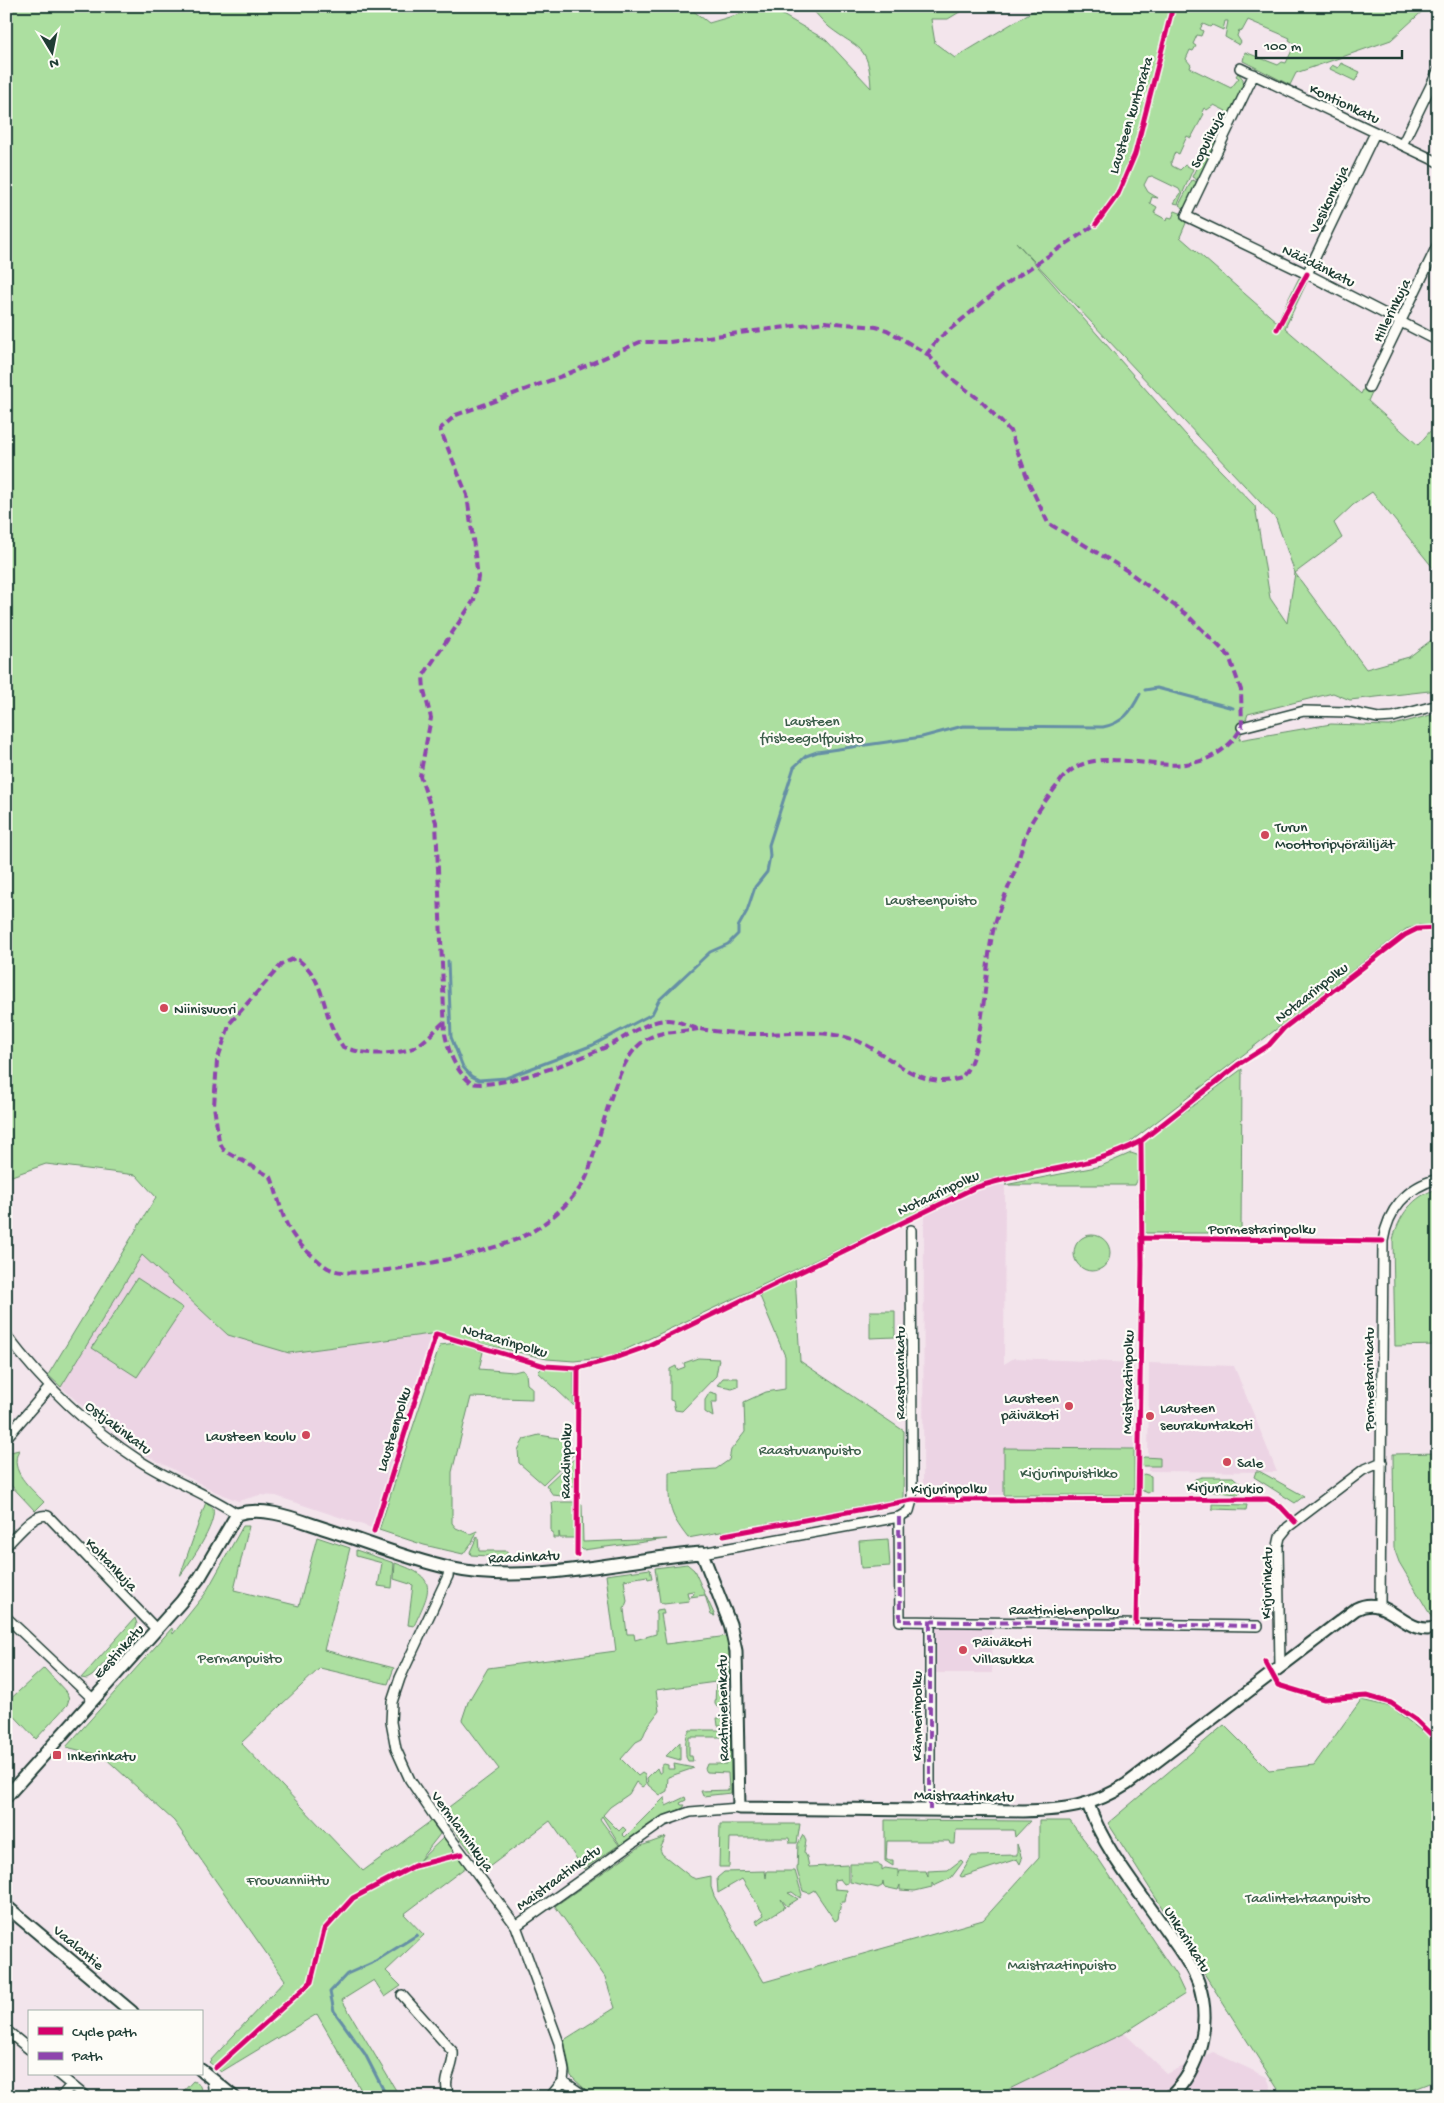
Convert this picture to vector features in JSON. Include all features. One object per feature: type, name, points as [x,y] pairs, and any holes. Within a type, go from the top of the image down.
[{"type":"street","name":"Kontionkatu","points":[[1240,68],[1438,162]]},
{"type":"street","points":[[1402,145],[1438,71]]},
{"type":"street","name":"Sopulikuja","points":[[1186,216],[1254,74]]},
{"type":"street","name":"Vesikonkuja","points":[[1307,274],[1375,132]]},
{"type":"street","name":"Näädänkatu","points":[[1186,216],[1438,340]]},
{"type":"street","name":"Hillerinkuja","points":[[1369,387],[1438,244]]},
{"type":"street","points":[[1242,727],[1304,711],[1349,712],[1378,718],[1393,717],[1438,705]]},
{"type":"street","name":"Pormestarinkatu","points":[[1380,1606],[1383,1241],[1386,1225],[1404,1198],[1418,1187],[1438,1179]]},
{"type":"street","name":"Raastuvankatu","points":[[900,1621],[903,1515],[912,1500],[911,1230]]},
{"type":"street","name":"Ostjakinkatu","points":[[6,1335],[50,1387],[101,1433],[140,1461],[218,1501],[237,1514]]},
{"type":"street","points":[[6,1438],[50,1387]]},
{"type":"street","name":"Kirjurinkatu","points":[[1280,1667],[1278,1546],[1280,1537],[1288,1527],[1363,1470],[1382,1462]]},
{"type":"street","name":"Raadinkatu","points":[[237,1514],[259,1512],[282,1515],[449,1568],[473,1572],[513,1574],[702,1553],[903,1515]]},
{"type":"street","name":"Eestinkatu","points":[[9,1790],[157,1630],[200,1577],[237,1514]]},
{"type":"street","name":"Koltankuja","points":[[6,1546],[34,1520],[44,1515],[48,1516],[157,1630]]},
{"type":"street","name":"Raatimiehenkatu","points":[[702,1553],[730,1624],[736,1651],[739,1808]]},
{"type":"street","name":"Vermlanninkuja","points":[[449,1568],[448,1576],[396,1690],[391,1712],[392,1734],[399,1760],[410,1780],[450,1838],[516,1926],[559,2043],[564,2071],[563,2082]]},
{"type":"street","name":"Maistraatinkatu","points":[[516,1926],[664,1822],[690,1812],[739,1808],[1044,1811],[1088,1804],[1111,1795],[1128,1784],[1356,1609],[1366,1605],[1380,1606]]},
{"type":"street","points":[[1380,1606],[1409,1626],[1424,1629],[1438,1627]]},
{"type":"street","points":[[6,1617],[94,1700]]},
{"type":"street","name":"Raatimiehenpolku","points":[[900,1621],[1258,1626]]},
{"type":"street","name":"Kämnerinpolku","points":[[930,1622],[930,1810]]},
{"type":"street","name":"Unkarinkatu","points":[[1088,1804],[1109,1848],[1184,1956],[1200,1988],[1205,2017],[1200,2047],[1191,2071],[1170,2097]]},
{"type":"street","name":"Vaalantie","points":[[6,1906],[130,2010]]},
{"type":"street","points":[[402,1995],[453,2052],[454,2059],[445,2084],[450,2097]]},
{"type":"street","points":[[6,2030],[28,2048]]},
{"type":"street","points":[[202,2071],[234,2097]]},
{"type":"street","points":[[60,2076],[86,2097]]},
{"type":"street","points":[[212,2079],[214,2097]]},
{"type":"street","points":[[550,2097],[563,2082],[586,2097]]},
{"type":"street","points":[[61,2097],[71,2085]]},
{"type":"shaded area","points":[[987,1185],[1005,1185],[1004,1364],[1014,1358],[1134,1363],[1134,1449],[1004,1448],[1004,1495],[923,1495],[924,1215]]},
{"type":"shaded area","name":"Lausteen koulu","points":[[142,1254],[228,1335],[289,1353],[431,1334],[372,1528],[276,1496],[260,1495],[238,1501],[214,1491],[144,1454],[100,1422],[61,1387]]},
{"type":"shaded area","points":[[1149,1363],[1234,1366],[1277,1472],[1148,1471]]},
{"type":"shaded area","name":"Päiväkoti Villasukka","points":[[935,1626],[991,1626],[992,1673],[934,1673]]},
{"type":"shaded area","points":[[1124,2033],[1167,2074],[1213,2052],[1267,2077],[1274,2097],[993,2097]]},
{"type":"green space","points":[[6,6],[687,6],[709,23],[767,6],[826,40],[871,88],[868,63],[860,49],[829,27],[809,6],[990,6],[963,10],[948,19],[931,19],[935,43],[955,58],[1041,6],[1428,6],[1391,40],[1296,73],[1290,85],[1243,61],[1245,52],[1278,65],[1282,62],[1286,63],[1295,44],[1289,40],[1290,38],[1248,20],[1242,31],[1239,30],[1237,36],[1241,42],[1239,45],[1225,37],[1228,21],[1225,21],[1223,30],[1212,25],[1210,27],[1203,24],[1200,29],[1203,31],[1201,36],[1197,35],[1193,44],[1196,46],[1193,51],[1190,50],[1186,59],[1191,65],[1190,68],[1231,88],[1239,78],[1236,76],[1238,73],[1243,79],[1243,85],[1227,119],[1223,118],[1226,111],[1214,105],[1207,110],[1204,108],[1202,112],[1204,114],[1191,138],[1187,136],[1179,154],[1175,152],[1171,162],[1172,166],[1180,170],[1185,165],[1193,169],[1178,204],[1174,203],[1181,193],[1179,189],[1152,176],[1148,177],[1144,185],[1148,192],[1158,198],[1152,197],[1150,203],[1157,207],[1154,213],[1167,220],[1168,217],[1172,218],[1175,211],[1183,214],[1181,218],[1186,223],[1180,237],[1277,322],[1299,278],[1307,282],[1285,328],[1361,394],[1368,380],[1376,383],[1368,401],[1418,445],[1438,422],[1438,574],[1372,492],[1353,505],[1334,523],[1342,538],[1295,573],[1366,669],[1409,657],[1438,635],[1438,690],[1350,700],[1333,693],[1248,714],[1239,740],[1331,724],[1390,726],[1438,713],[1438,926],[1419,925],[1406,929],[1125,1146],[1090,1159],[981,1182],[610,1357],[574,1361],[547,1359],[438,1333],[289,1353],[228,1335],[142,1255],[61,1387],[48,1375],[156,1197],[136,1175],[46,1164],[6,1178]],"holes":[[[1016,242],[1276,519],[1295,573],[1287,623],[1270,598],[1255,506],[1186,435]]]},
{"type":"green space","points":[[1341,63],[1360,72],[1355,81],[1330,69],[1332,65],[1338,68]]},
{"type":"green space","points":[[1221,123],[1226,125],[1199,181],[1192,177],[1216,126],[1219,127]]},
{"type":"green space","points":[[1192,180],[1198,182],[1185,209],[1179,205]]},
{"type":"green space","points":[[1242,1069],[1241,1233],[1142,1233],[1143,1143]]},
{"type":"green space","points":[[1131,1153],[1137,1155],[1139,1162],[1139,1174],[1135,1185],[1005,1185],[1101,1166]]},
{"type":"green space","points":[[1438,1189],[1438,1345],[1395,1346],[1393,1240],[1395,1231],[1403,1215],[1414,1202],[1421,1196]]},
{"type":"green space","points":[[1092,1235],[1099,1236],[1105,1240],[1109,1246],[1109,1260],[1105,1266],[1099,1270],[1092,1271],[1085,1270],[1079,1266],[1075,1260],[1074,1253],[1075,1246],[1079,1240],[1085,1236]]},
{"type":"green space","name":"Raastuvanpuisto","points":[[795,1276],[800,1361],[904,1431],[903,1498],[688,1538],[673,1514],[669,1500],[669,1472],[716,1469],[729,1460],[731,1450],[745,1432],[744,1402],[766,1392],[785,1389],[785,1356],[759,1294]]},
{"type":"green space","points":[[137,1278],[183,1308],[137,1377],[92,1348]]},
{"type":"green space","points":[[870,1311],[895,1311],[895,1337],[870,1338]]},
{"type":"green space","points":[[457,1343],[483,1352],[479,1369],[514,1372],[522,1370],[526,1373],[527,1384],[532,1388],[532,1399],[471,1397],[452,1472],[452,1523],[456,1528],[470,1534],[477,1531],[473,1541],[463,1554],[424,1545],[379,1530],[440,1345]]},
{"type":"green space","points":[[698,1358],[719,1359],[716,1376],[682,1411],[675,1410],[673,1401],[670,1400],[670,1369],[676,1366],[677,1370],[685,1367],[684,1363]]},
{"type":"green space","points":[[542,1368],[574,1370],[574,1406],[538,1372]]},
{"type":"green space","points":[[723,1378],[738,1378],[738,1386],[732,1388],[717,1385]]},
{"type":"green space","points":[[710,1392],[717,1394],[717,1402],[711,1402],[713,1417],[705,1412],[705,1400]]},
{"type":"green space","points":[[539,1435],[558,1438],[569,1444],[571,1452],[575,1453],[543,1484],[519,1463],[518,1450],[524,1439]]},
{"type":"green space","name":"Kirjurinpuistikko","points":[[1004,1448],[1134,1449],[1134,1495],[1004,1495]]},
{"type":"green space","points":[[19,1450],[16,1465],[22,1479],[44,1502],[35,1511],[6,1480],[6,1453]]},
{"type":"green space","points":[[1438,1453],[1438,1619],[1434,1621],[1399,1562],[1394,1548],[1393,1454]]},
{"type":"green space","points":[[1144,1457],[1160,1458],[1160,1466],[1142,1466],[1141,1459]]},
{"type":"green space","points":[[575,1458],[574,1487],[563,1487],[562,1496],[553,1495],[546,1485]]},
{"type":"green space","points":[[1256,1471],[1304,1496],[1295,1503],[1254,1477]]},
{"type":"green space","points":[[1144,1474],[1151,1476],[1151,1491],[1148,1493],[1141,1490],[1141,1476]]},
{"type":"green space","points":[[1202,1477],[1233,1477],[1243,1486],[1243,1490],[1238,1494],[1196,1490],[1193,1484],[1195,1479]]},
{"type":"green space","points":[[206,1502],[213,1508],[211,1524],[202,1543],[180,1576]]},
{"type":"green space","points":[[552,1502],[574,1502],[575,1538],[560,1538],[559,1532],[559,1538],[553,1538],[553,1532],[551,1532]]},
{"type":"green space","points":[[579,1504],[582,1504],[583,1542],[667,1539],[583,1550],[579,1546]]},
{"type":"green space","points":[[1212,1504],[1247,1505],[1246,1510],[1212,1509]]},
{"type":"green space","points":[[243,1526],[249,1526],[234,1590],[299,1606],[317,1537],[350,1548],[324,1650],[394,1668],[388,1684],[320,1668],[241,1743],[363,1871],[431,1821],[440,1834],[418,1862],[444,1837],[466,1867],[404,1914],[424,1935],[386,1971],[401,1986],[385,1997],[374,1980],[342,2000],[400,2097],[365,2097],[317,2014],[221,2072],[209,2062],[285,1980],[174,1821],[103,1756],[66,1747],[172,1628],[173,1634],[205,1594]]},
{"type":"green space","points":[[477,1537],[479,1551],[507,1551],[507,1557],[471,1555],[470,1552]]},
{"type":"green space","points":[[888,1539],[890,1566],[861,1568],[859,1541]]},
{"type":"green space","points":[[356,1550],[394,1563],[392,1588],[378,1586],[382,1563],[356,1556]]},
{"type":"green space","points":[[395,1563],[419,1574],[425,1580],[427,1594],[414,1626],[408,1625],[413,1585],[394,1579]]},
{"type":"green space","points":[[687,1564],[694,1570],[715,1616],[711,1615],[705,1595],[690,1597],[694,1594],[693,1591],[687,1592],[689,1601],[664,1604],[660,1602],[655,1568]]},
{"type":"green space","points":[[650,1569],[652,1578],[648,1579],[647,1576],[624,1580],[627,1601],[624,1609],[627,1634],[634,1634],[635,1640],[656,1634],[656,1613],[657,1610],[663,1609],[664,1614],[661,1614],[666,1644],[728,1636],[731,1680],[721,1682],[728,1691],[729,1726],[718,1726],[717,1718],[723,1718],[723,1708],[717,1707],[715,1704],[716,1682],[656,1690],[659,1711],[647,1727],[642,1739],[636,1742],[621,1759],[638,1776],[642,1773],[645,1775],[646,1784],[642,1787],[636,1782],[629,1794],[610,1807],[603,1815],[619,1831],[623,1827],[626,1830],[622,1834],[625,1837],[665,1797],[666,1806],[685,1797],[686,1800],[680,1803],[685,1805],[683,1808],[654,1821],[620,1845],[602,1816],[600,1819],[619,1845],[584,1869],[550,1821],[485,1870],[441,1813],[499,1769],[462,1720],[468,1702],[488,1668],[616,1651],[606,1575]]},
{"type":"green space","points":[[135,1618],[137,1624],[135,1630],[92,1676],[87,1679],[81,1678]]},
{"type":"green space","points":[[44,1668],[67,1693],[69,1699],[67,1705],[36,1739],[6,1707],[6,1703]]},
{"type":"green space","name":"Taalintehtaanpuisto","points":[[1361,1700],[1391,1707],[1438,1744],[1438,2080],[1407,2092],[1344,2097],[1283,2097],[1108,1823],[1224,1725],[1269,1770],[1314,1765]]},
{"type":"green space","points":[[690,1730],[731,1730],[731,1793],[703,1796],[701,1791],[729,1790],[728,1773],[707,1772],[705,1769],[707,1764],[726,1764],[725,1737],[689,1737],[689,1756],[692,1756],[693,1761],[688,1761],[686,1757],[686,1743]]},
{"type":"green space","points":[[680,1742],[680,1760],[666,1756]]},
{"type":"green space","points":[[664,1764],[668,1765],[668,1769],[675,1769],[674,1764],[694,1768],[668,1777],[667,1791],[660,1795],[648,1785],[647,1778],[657,1768],[659,1773],[661,1773],[661,1766]]},
{"type":"green space","points":[[885,1820],[1030,1821],[1015,1837],[1014,1830],[956,1830],[955,1844],[950,1844],[949,1841],[887,1841],[886,1860],[893,1860],[893,1866],[885,1861]]},
{"type":"green space","name":"Maistraatinpuisto","points":[[1039,1821],[1070,1821],[1098,1858],[1176,1975],[1185,1994],[1124,2033],[993,2097],[642,2097],[635,2093],[625,2097],[593,2097],[571,2076],[564,2040],[615,2008],[605,1977],[555,1906],[641,1846],[666,1837],[660,1849],[662,1854],[691,1877],[696,1879],[711,1876],[711,1887],[714,1896],[764,1982],[983,1920],[1039,1858]]},
{"type":"green space","points":[[720,1824],[800,1824],[797,1843],[790,1843],[789,1838],[730,1838],[729,1867],[719,1867]]},
{"type":"green space","points":[[803,1835],[806,1841],[804,1852],[809,1867],[848,1865],[848,1883],[844,1884],[840,1879],[834,1880],[835,1889],[847,1890],[845,1902],[841,1902],[838,1919],[835,1921],[814,1890],[809,1893],[803,1891],[797,1870],[798,1844]]},
{"type":"green space","points":[[1017,1844],[1022,1859],[1020,1864],[1017,1859],[962,1877],[960,1876],[972,1856],[1017,1855]]},
{"type":"green space","points":[[961,1860],[963,1862],[951,1878],[934,1886],[932,1883],[932,1887],[915,1891],[900,1890],[900,1885],[898,1890],[884,1887],[883,1881],[882,1886],[878,1888],[850,1882],[850,1864],[878,1864],[882,1866],[882,1870],[885,1868],[898,1870],[898,1877],[900,1871],[926,1871],[928,1877],[928,1871],[948,1870]]},
{"type":"green space","points":[[765,1871],[766,1878],[767,1871],[795,1871],[802,1895],[800,1898],[792,1892],[788,1893],[798,1899],[787,1906],[781,1899],[785,1907],[758,1924],[756,1921],[764,1915],[742,1879],[718,1893],[717,1878],[724,1872]]},
{"type":"green space","points":[[193,2081],[199,2084],[204,2097],[178,2097]]},
{"type":"waterway","points":[[1145,690],[1157,688],[1233,708]]},
{"type":"waterway","points":[[448,961],[451,1037],[463,1067],[471,1076],[479,1080],[506,1078],[593,1045],[652,1014],[659,1000],[710,952],[728,944],[738,934],[738,927],[747,911],[755,887],[767,872],[770,856],[769,845],[794,767],[806,756],[817,752],[922,737],[963,726],[1103,727],[1116,723],[1126,716],[1140,694]]},
{"type":"waterway","points":[[387,2097],[365,2054],[334,2011],[330,1992],[347,1974],[374,1962],[417,1935]]},
{"type":"marked path","points":[[927,354],[951,378],[980,400],[1010,431],[1030,485],[1048,523],[1126,570],[1186,614],[1229,656],[1241,690],[1242,727],[1228,745],[1208,758],[1186,764],[1118,760],[1097,761],[1078,766],[1062,779],[1039,810],[1028,829],[1015,870],[998,913],[989,952],[983,1011],[975,1050],[969,1066],[961,1078],[947,1081],[935,1080],[911,1073],[868,1046],[852,1039],[835,1035],[819,1033],[751,1034],[725,1032],[700,1029],[667,1020],[652,1023],[599,1050],[542,1071],[501,1082],[471,1083],[453,1061],[445,1034],[436,822],[420,776],[431,718],[424,690],[423,676],[474,600],[478,577],[467,495],[440,429],[456,415],[565,375],[640,342],[669,342],[825,322],[876,327],[887,330],[927,354],[937,340],[1003,286],[1096,224]]},
{"type":"marked path","points":[[444,1022],[421,1043],[405,1051],[378,1054],[359,1052],[343,1047],[331,1025],[315,978],[295,958],[282,964],[230,1023],[217,1061],[214,1106],[219,1141],[224,1150],[271,1177],[284,1218],[293,1235],[309,1253],[330,1269],[345,1272],[368,1272],[426,1264],[506,1243],[522,1237],[539,1227],[563,1208],[584,1181],[590,1168],[622,1069],[636,1048],[650,1037],[698,1029]]},
{"type":"marked path","points":[[899,1517],[900,1621],[1258,1626]]},
{"type":"marked path","points":[[930,1622],[930,1810]]},
{"type":"cycle path","name":"Lausteen kuntorata","points":[[1096,224],[1118,194],[1135,154],[1173,6]]},
{"type":"cycle path","points":[[1277,329],[1307,274]]},
{"type":"cycle path","name":"Notaarinpolku","points":[[374,1531],[436,1334],[545,1366],[578,1368],[643,1348],[974,1188],[1080,1164],[1121,1151],[1141,1141],[1239,1064],[1269,1045],[1284,1028],[1405,935],[1417,929],[1438,928]]},
{"type":"cycle path","name":"Maistraatinpolku","points":[[1136,1623],[1142,1264],[1141,1141]]},
{"type":"cycle path","name":"Pormestarinpolku","points":[[1141,1238],[1383,1241]]},
{"type":"cycle path","name":"Raadinpolku","points":[[577,1555],[578,1368]]},
{"type":"cycle path","name":"Kirjurinaukio","points":[[724,1535],[912,1500],[1268,1499],[1281,1507],[1295,1522]]},
{"type":"cycle path","points":[[1265,1661],[1278,1685],[1324,1699],[1367,1696],[1391,1703],[1416,1720],[1438,1741]]},
{"type":"cycle path","points":[[215,2068],[311,1982],[324,1930],[353,1898],[414,1866],[462,1854]]},
{"type":"place","name":"Turun Moottoripyöräilijät","points":[[1265,835]]},
{"type":"place","name":"Niinisvuori","points":[[164,1008]]},
{"type":"place","name":"Lausteen päiväkoti","points":[[1069,1406]]},
{"type":"place","name":"Lausteen seurakuntakoti","points":[[1150,1416]]},
{"type":"place","name":"Lausteen koulu","points":[[306,1435]]},
{"type":"place","name":"Sale","points":[[1227,1462]]},
{"type":"place","name":"Päiväkoti Villasukka","points":[[963,1650]]},
{"type":"place","name":"Inkerinkatu","points":[[57,1755]]},
{"type":"park label","name":"Lausteen frisbeegolfpuisto","points":[[812,728]]},
{"type":"park label","name":"Lausteenpuisto","points":[[931,899]]},
{"type":"park label","name":"Permanpuisto","points":[[240,1657]]},
{"type":"park label","name":"Frouvanniittu","points":[[288,1879]]}]
